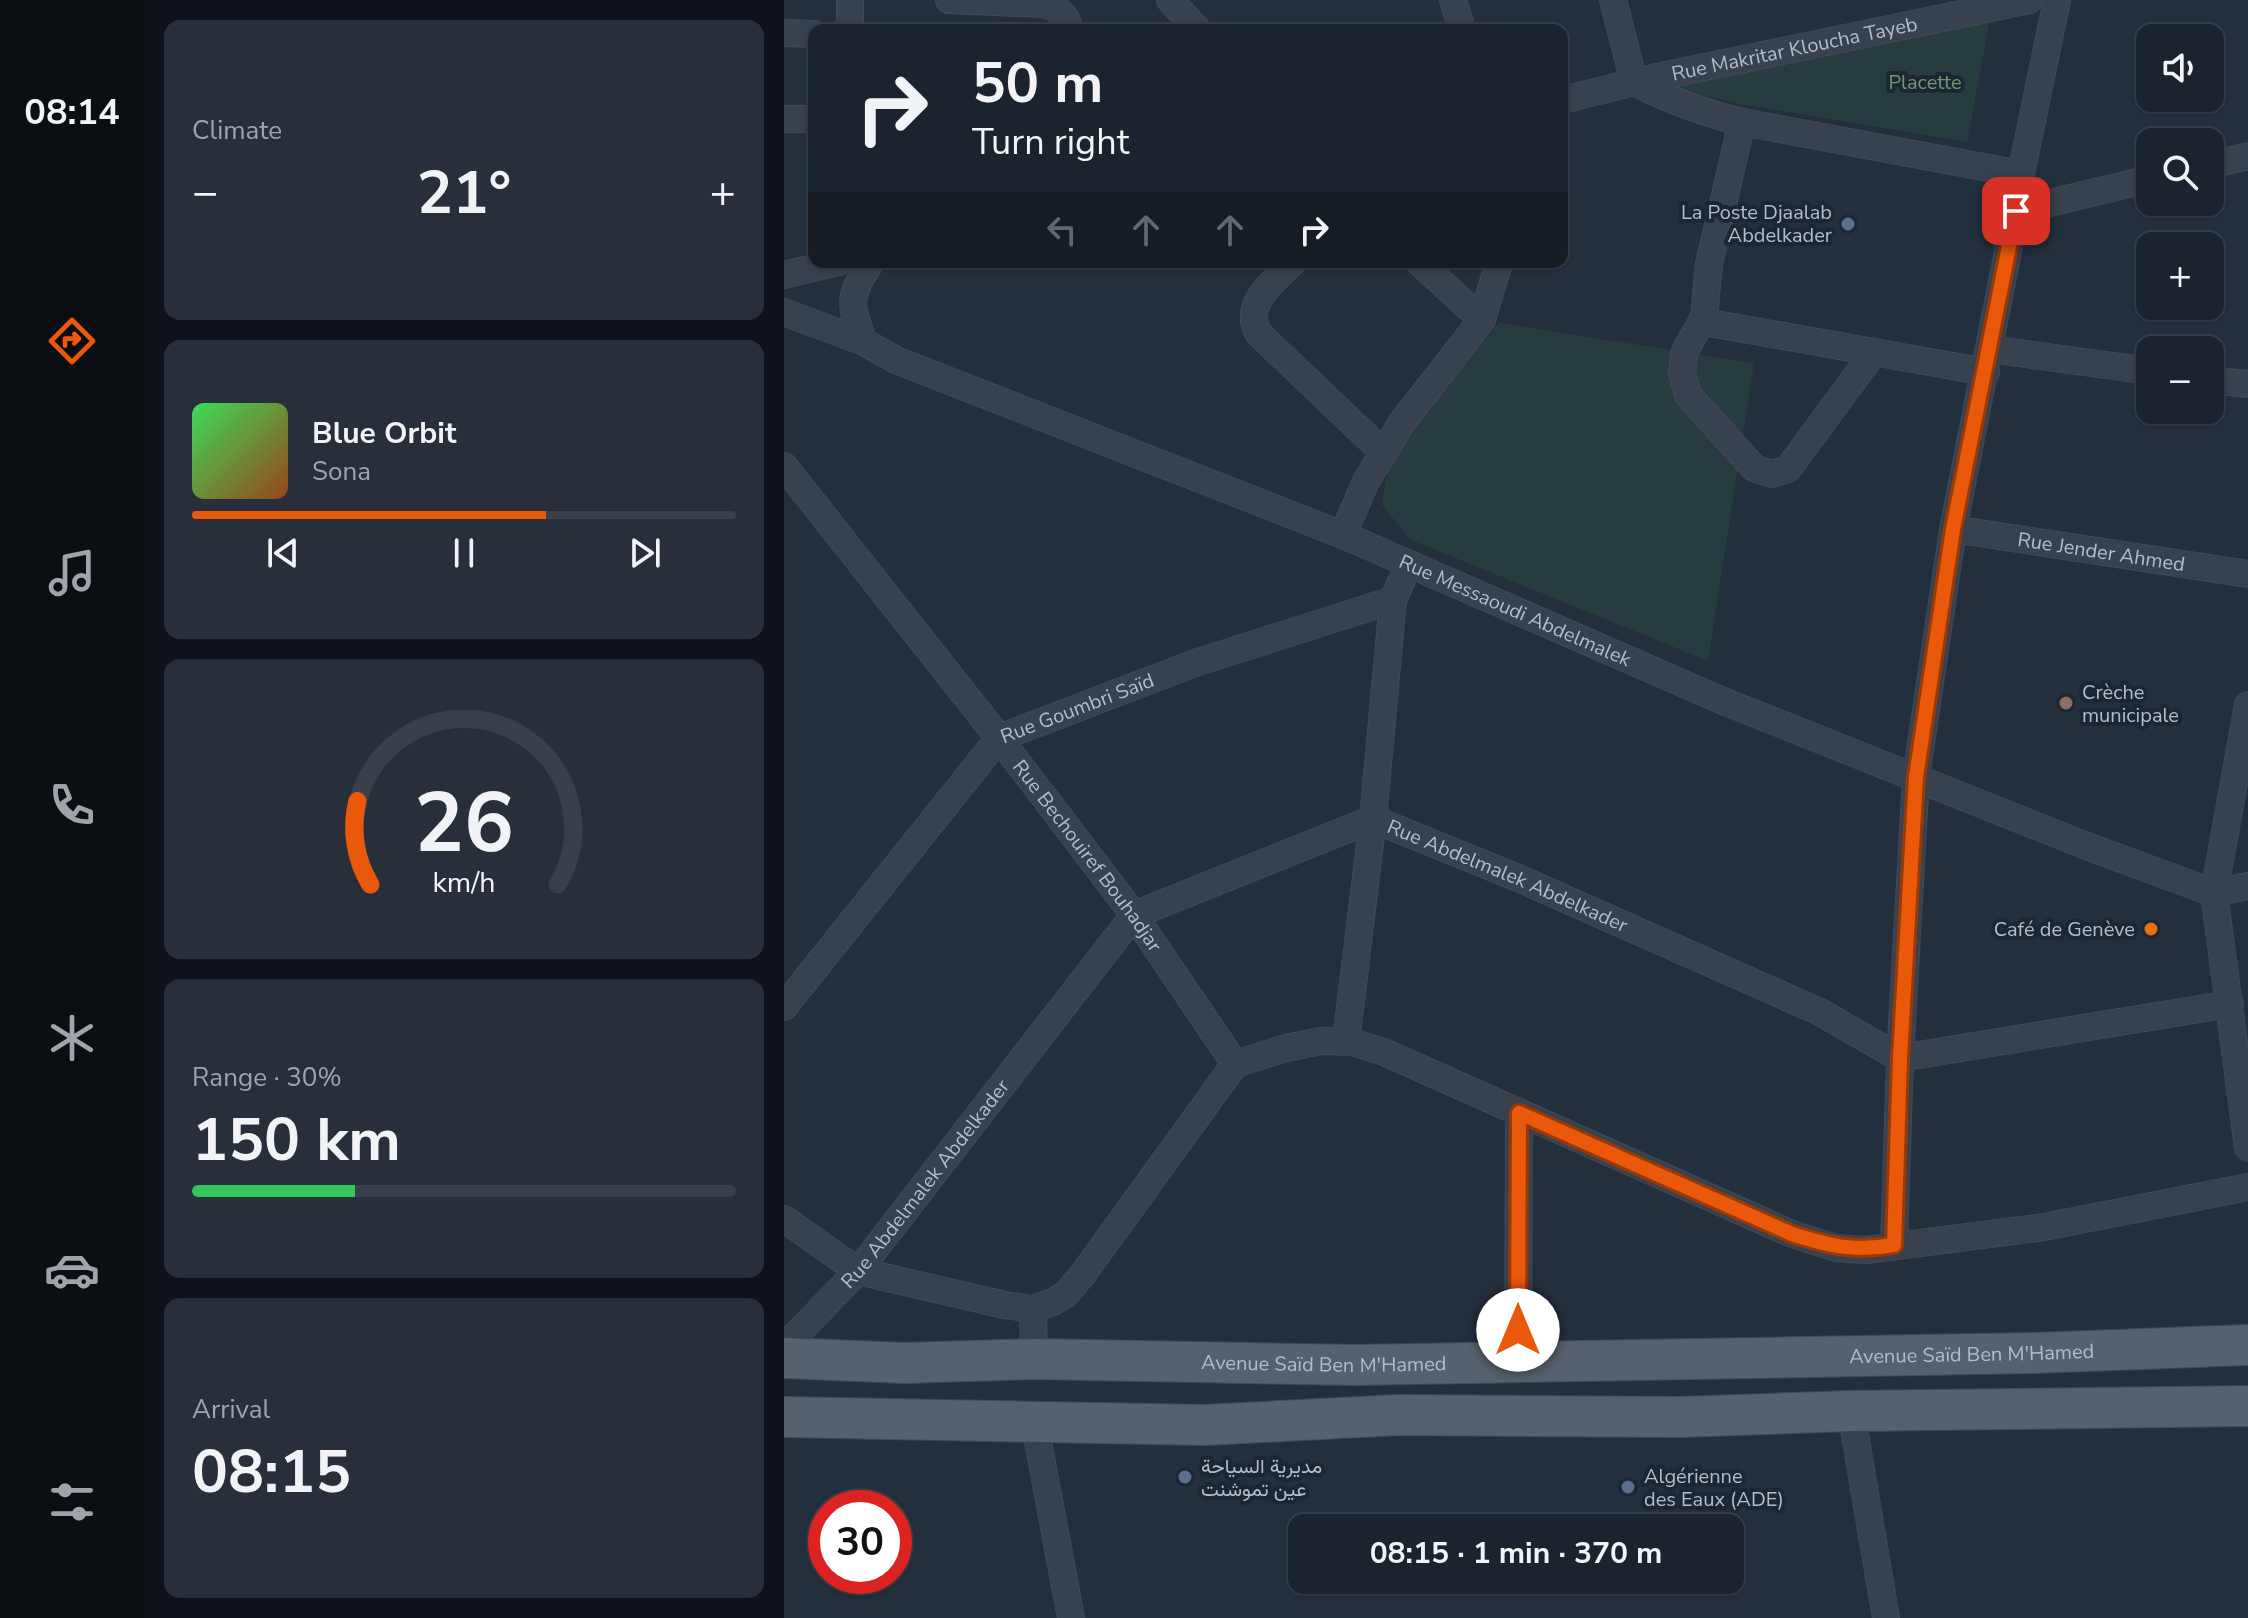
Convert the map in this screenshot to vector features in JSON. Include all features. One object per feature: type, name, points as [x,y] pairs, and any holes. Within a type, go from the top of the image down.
[{"type":"main road","name":"Avenue Saïd Ben M'Hamed","points":[[784,1358],[905,1363],[1034,1359],[1355,1365],[2034,1353],[2248,1345]]},
{"type":"main road","points":[[784,1417],[1205,1425],[1399,1415],[1681,1417],[1851,1411],[2248,1406]]},
{"type":"street","points":[[850,0],[850,24]]},
{"type":"street","points":[[949,0],[1043,4],[1057,8],[1068,24]]},
{"type":"street","points":[[1170,0],[1192,24]]},
{"type":"street","points":[[1453,0],[1460,24]]},
{"type":"street","points":[[1613,0],[1634,82],[1683,105],[1742,122],[2021,174]]},
{"type":"street","name":"Rue Makritar Kloucha Tayeb","points":[[1568,98],[2029,0]]},
{"type":"street","points":[[1894,1245],[1900,1058],[1916,777],[1953,529],[2057,0]]},
{"type":"street","points":[[784,33],[808,34]]},
{"type":"street","points":[[784,119],[808,119]]},
{"type":"street","points":[[1742,122],[1709,264],[1704,317],[1685,351],[1682,372],[1688,395],[1754,468],[1772,474],[1788,469],[1874,352]]},
{"type":"street","points":[[2224,162],[2248,156]]},
{"type":"street","points":[[2016,211],[2136,182]]},
{"type":"street","points":[[784,275],[814,268]]},
{"type":"street","points":[[864,342],[852,313],[855,286],[867,268]]},
{"type":"street","points":[[1287,268],[1259,300],[1253,311],[1254,326],[1384,453]]},
{"type":"street","points":[[1426,268],[1482,320]]},
{"type":"street","points":[[1343,535],[1365,483],[1402,422],[1482,320],[1497,268]]},
{"type":"street","name":"Rue Messaoudi Abdelmalek","points":[[784,312],[864,342],[896,360],[1343,535],[1723,701],[2084,845],[2214,893]]},
{"type":"street","points":[[1704,317],[1710,323],[1874,352],[2136,370]]},
{"type":"street","points":[[2224,381],[2248,384]]},
{"type":"street","name":"Rue Bechouiref Bouhadjar","points":[[784,466],[1134,915],[1235,1064]]},
{"type":"street","name":"Rue Jender Ahmed","points":[[1953,529],[2248,574]]},
{"type":"street","points":[[1346,1041],[1373,819],[1393,600],[1409,564]]},
{"type":"street","name":"Rue Goumbri Saïd","points":[[784,1007],[999,738],[1195,663],[1393,600]]},
{"type":"street","points":[[2248,705],[2214,893],[2248,1148]]},
{"type":"street","name":"Rue Abdelmalek Abdelkader","points":[[784,1347],[858,1271],[1134,915],[1373,819],[1518,878],[1820,1012],[1900,1058]]},
{"type":"street","points":[[2214,893],[2248,886]]},
{"type":"street","points":[[1900,1058],[2230,1004]]},
{"type":"street","points":[[784,1219],[858,1271],[1033,1309],[1066,1294],[1083,1274],[1235,1064],[1321,1041],[1346,1041],[1384,1052],[1792,1234],[1836,1248],[1866,1250],[2044,1227],[2248,1187]]},
{"type":"street","points":[[1518,1361],[1519,1113]]},
{"type":"street","points":[[1033,1309],[1034,1359]]},
{"type":"street","points":[[1851,1411],[1886,1618]]},
{"type":"street","points":[[1034,1420],[1071,1618]]},
{"type":"green space","name":"Placette","points":[[1991,14],[1967,142],[1740,104],[1675,88]]},
{"type":"green space","points":[[1499,323],[1754,363],[1708,661],[1411,540],[1382,505],[1389,458]]},
{"type":"place","name":"La Poste Djaalab Abdelkader","points":[[1848,224]]},
{"type":"place","name":"Crèche municipale","points":[[2066,703]]},
{"type":"place","name":"Café de Genève","points":[[2151,929]]},
{"type":"place","name":"مديرية السياحة عين تموشنت","points":[[1185,1477]]},
{"type":"place","name":"Algérienne des Eaux (ADE)","points":[[1628,1487]]},
{"type":"route","points":[[1518,1330],[1519,1113],[1792,1234],[1836,1248],[1866,1250],[1894,1245],[1900,1058],[1916,777],[1953,529],[2016,211]]}]
